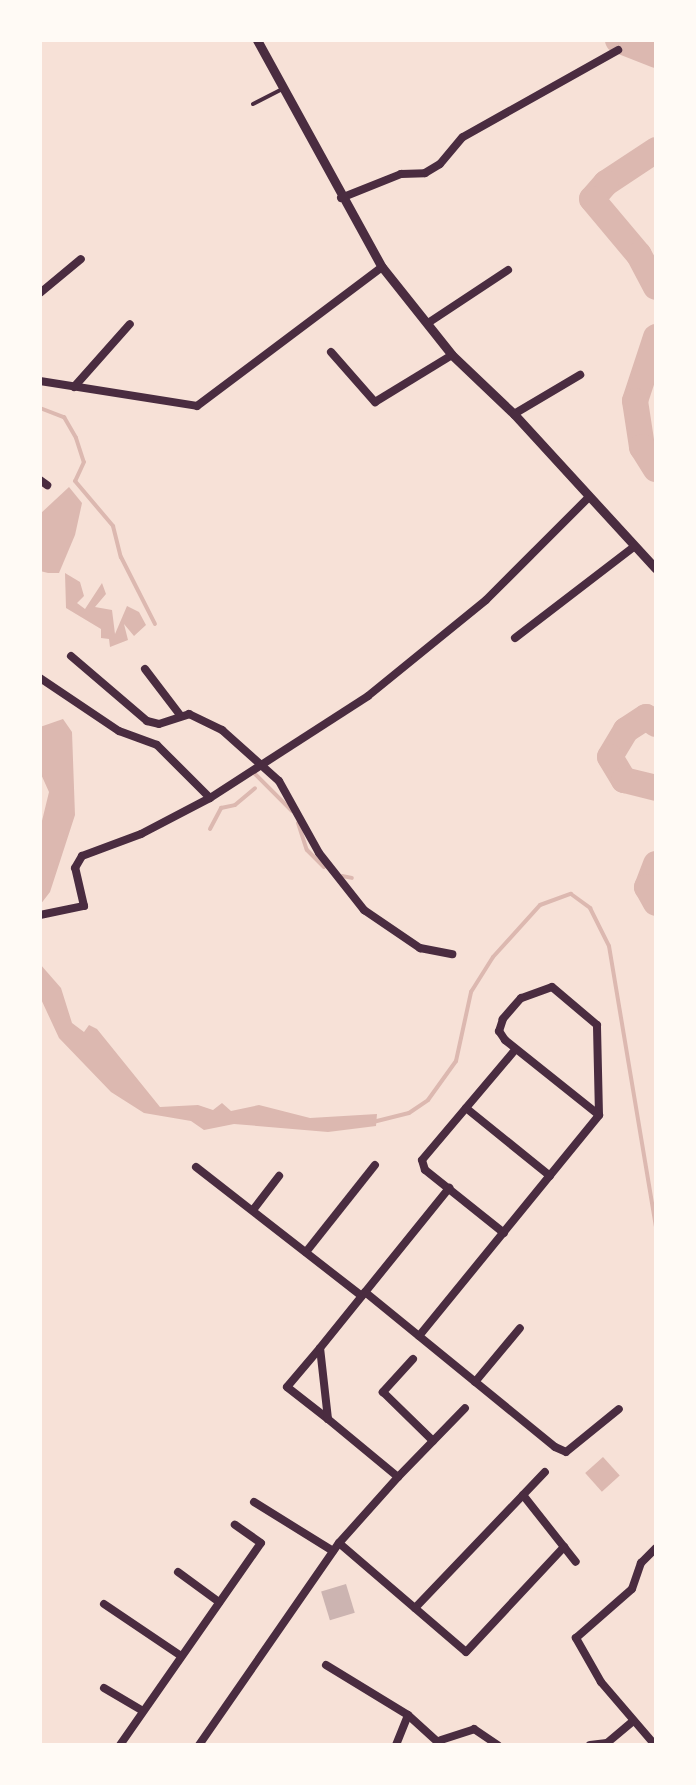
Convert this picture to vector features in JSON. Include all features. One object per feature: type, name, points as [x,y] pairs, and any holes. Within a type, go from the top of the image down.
[{"type":"street","points":[[257,40],[285,88],[340,198],[382,267],[452,355],[514,414],[587,499],[656,569]]},
{"type":"street","points":[[340,198],[401,174],[425,173],[440,164],[463,137],[618,50]]},
{"type":"street","points":[[40,293],[81,259]]},
{"type":"street","points":[[40,381],[197,406],[382,267]]},
{"type":"street","points":[[428,323],[508,270]]},
{"type":"street","points":[[74,387],[130,324]]},
{"type":"street","points":[[331,352],[375,402],[452,355]]},
{"type":"street","points":[[514,414],[580,375]]},
{"type":"street","points":[[41,914],[84,906],[75,868],[82,856],[141,834],[210,798],[361,702],[444,635],[549,542],[587,499]]},
{"type":"street","points":[[515,638],[635,546]]},
{"type":"street","points":[[71,656],[147,721],[159,724],[180,715],[208,720],[279,781],[319,853],[359,906],[420,948],[452,954]]},
{"type":"street","points":[[145,669],[180,715]]},
{"type":"street","points":[[40,678],[119,731],[157,745],[210,798]]},
{"type":"street","points":[[419,1336],[599,1115],[597,1025],[552,987],[521,998],[503,1019],[499,1031],[515,1050],[599,1115]]},
{"type":"street","points":[[504,1233],[425,1170],[422,1160],[515,1050]]},
{"type":"street","points":[[466,1108],[550,1176]]},
{"type":"street","points":[[306,1252],[375,1165]]},
{"type":"street","points":[[196,1167],[566,1452],[619,1409]]},
{"type":"street","points":[[253,1210],[279,1176]]},
{"type":"street","points":[[398,1477],[287,1387],[449,1188]]},
{"type":"street","points":[[475,1382],[520,1328]]},
{"type":"street","points":[[320,1348],[328,1419]]},
{"type":"street","points":[[413,1359],[383,1392],[433,1441]]},
{"type":"street","points":[[199,1745],[336,1547],[465,1408]]},
{"type":"street","points":[[415,1608],[545,1472]]},
{"type":"street","points":[[523,1495],[576,1562]]},
{"type":"street","points":[[254,1502],[336,1547],[471,1652],[564,1547]]},
{"type":"street","points":[[120,1745],[261,1543],[235,1525]]},
{"type":"street","points":[[655,1745],[601,1682],[576,1638],[632,1589],[641,1563],[656,1548]]},
{"type":"street","points":[[178,1572],[219,1602]]},
{"type":"street","points":[[104,1604],[181,1656]]},
{"type":"street","points":[[326,1665],[408,1715],[441,1742],[474,1729],[498,1745]]},
{"type":"street","points":[[104,1688],[143,1711]]},
{"type":"street","points":[[396,1745],[408,1715]]},
{"type":"street","points":[[590,1745],[607,1743],[633,1721]]},
{"type":"lane","points":[[253,104],[285,88]]},
{"type":"shaded area","points":[[69,487],[82,503],[75,535],[59,573],[40,571],[40,514]]},
{"type":"shaded area","points":[[65,573],[80,582],[84,596],[77,603],[85,609],[102,583],[106,594],[95,607],[112,610],[115,634],[127,606],[139,612],[146,625],[134,636],[124,624],[128,640],[110,647],[109,639],[101,638],[101,629],[66,608]]},
{"type":"shaded area","points":[[63,719],[72,732],[75,815],[50,892],[40,905],[40,829],[49,792],[40,772],[40,727]]},
{"type":"shaded area","points":[[40,964],[61,988],[72,1023],[84,1032],[89,1025],[97,1029],[160,1107],[198,1105],[213,1110],[222,1103],[231,1111],[259,1105],[310,1118],[377,1114],[376,1126],[328,1132],[234,1124],[204,1130],[191,1121],[144,1113],[111,1092],[59,1038],[40,997]]},
{"type":"shaded area","points":[[603,1457],[620,1476],[602,1492],[585,1473]]},
{"type":"building","points":[[346,1584],[355,1613],[330,1620],[321,1592]]},
{"type":"waterway","points":[[618,40],[656,55]]},
{"type":"waterway","points":[[656,150],[606,183],[592,199],[639,255],[656,287]]},
{"type":"waterway","points":[[656,337],[635,401],[642,447],[656,469]]},
{"type":"waterway","points":[[40,408],[64,417],[76,438],[84,462],[75,481],[113,526],[121,557],[155,624]]},
{"type":"waterway","points":[[656,724],[646,717],[626,730],[610,757],[624,780],[656,788]]},
{"type":"waterway","points":[[255,774],[292,811]]},
{"type":"waterway","points":[[210,829],[221,808],[235,805],[255,788]]},
{"type":"waterway","points":[[298,823],[307,850],[324,867]]},
{"type":"waterway","points":[[656,864],[647,887],[656,903]]},
{"type":"waterway","points":[[342,876],[352,878]]},
{"type":"waterway","points":[[373,1122],[409,1113],[428,1100],[456,1061],[471,992],[493,957],[540,905],[571,894],[590,908],[609,946],[656,1226]]}]
